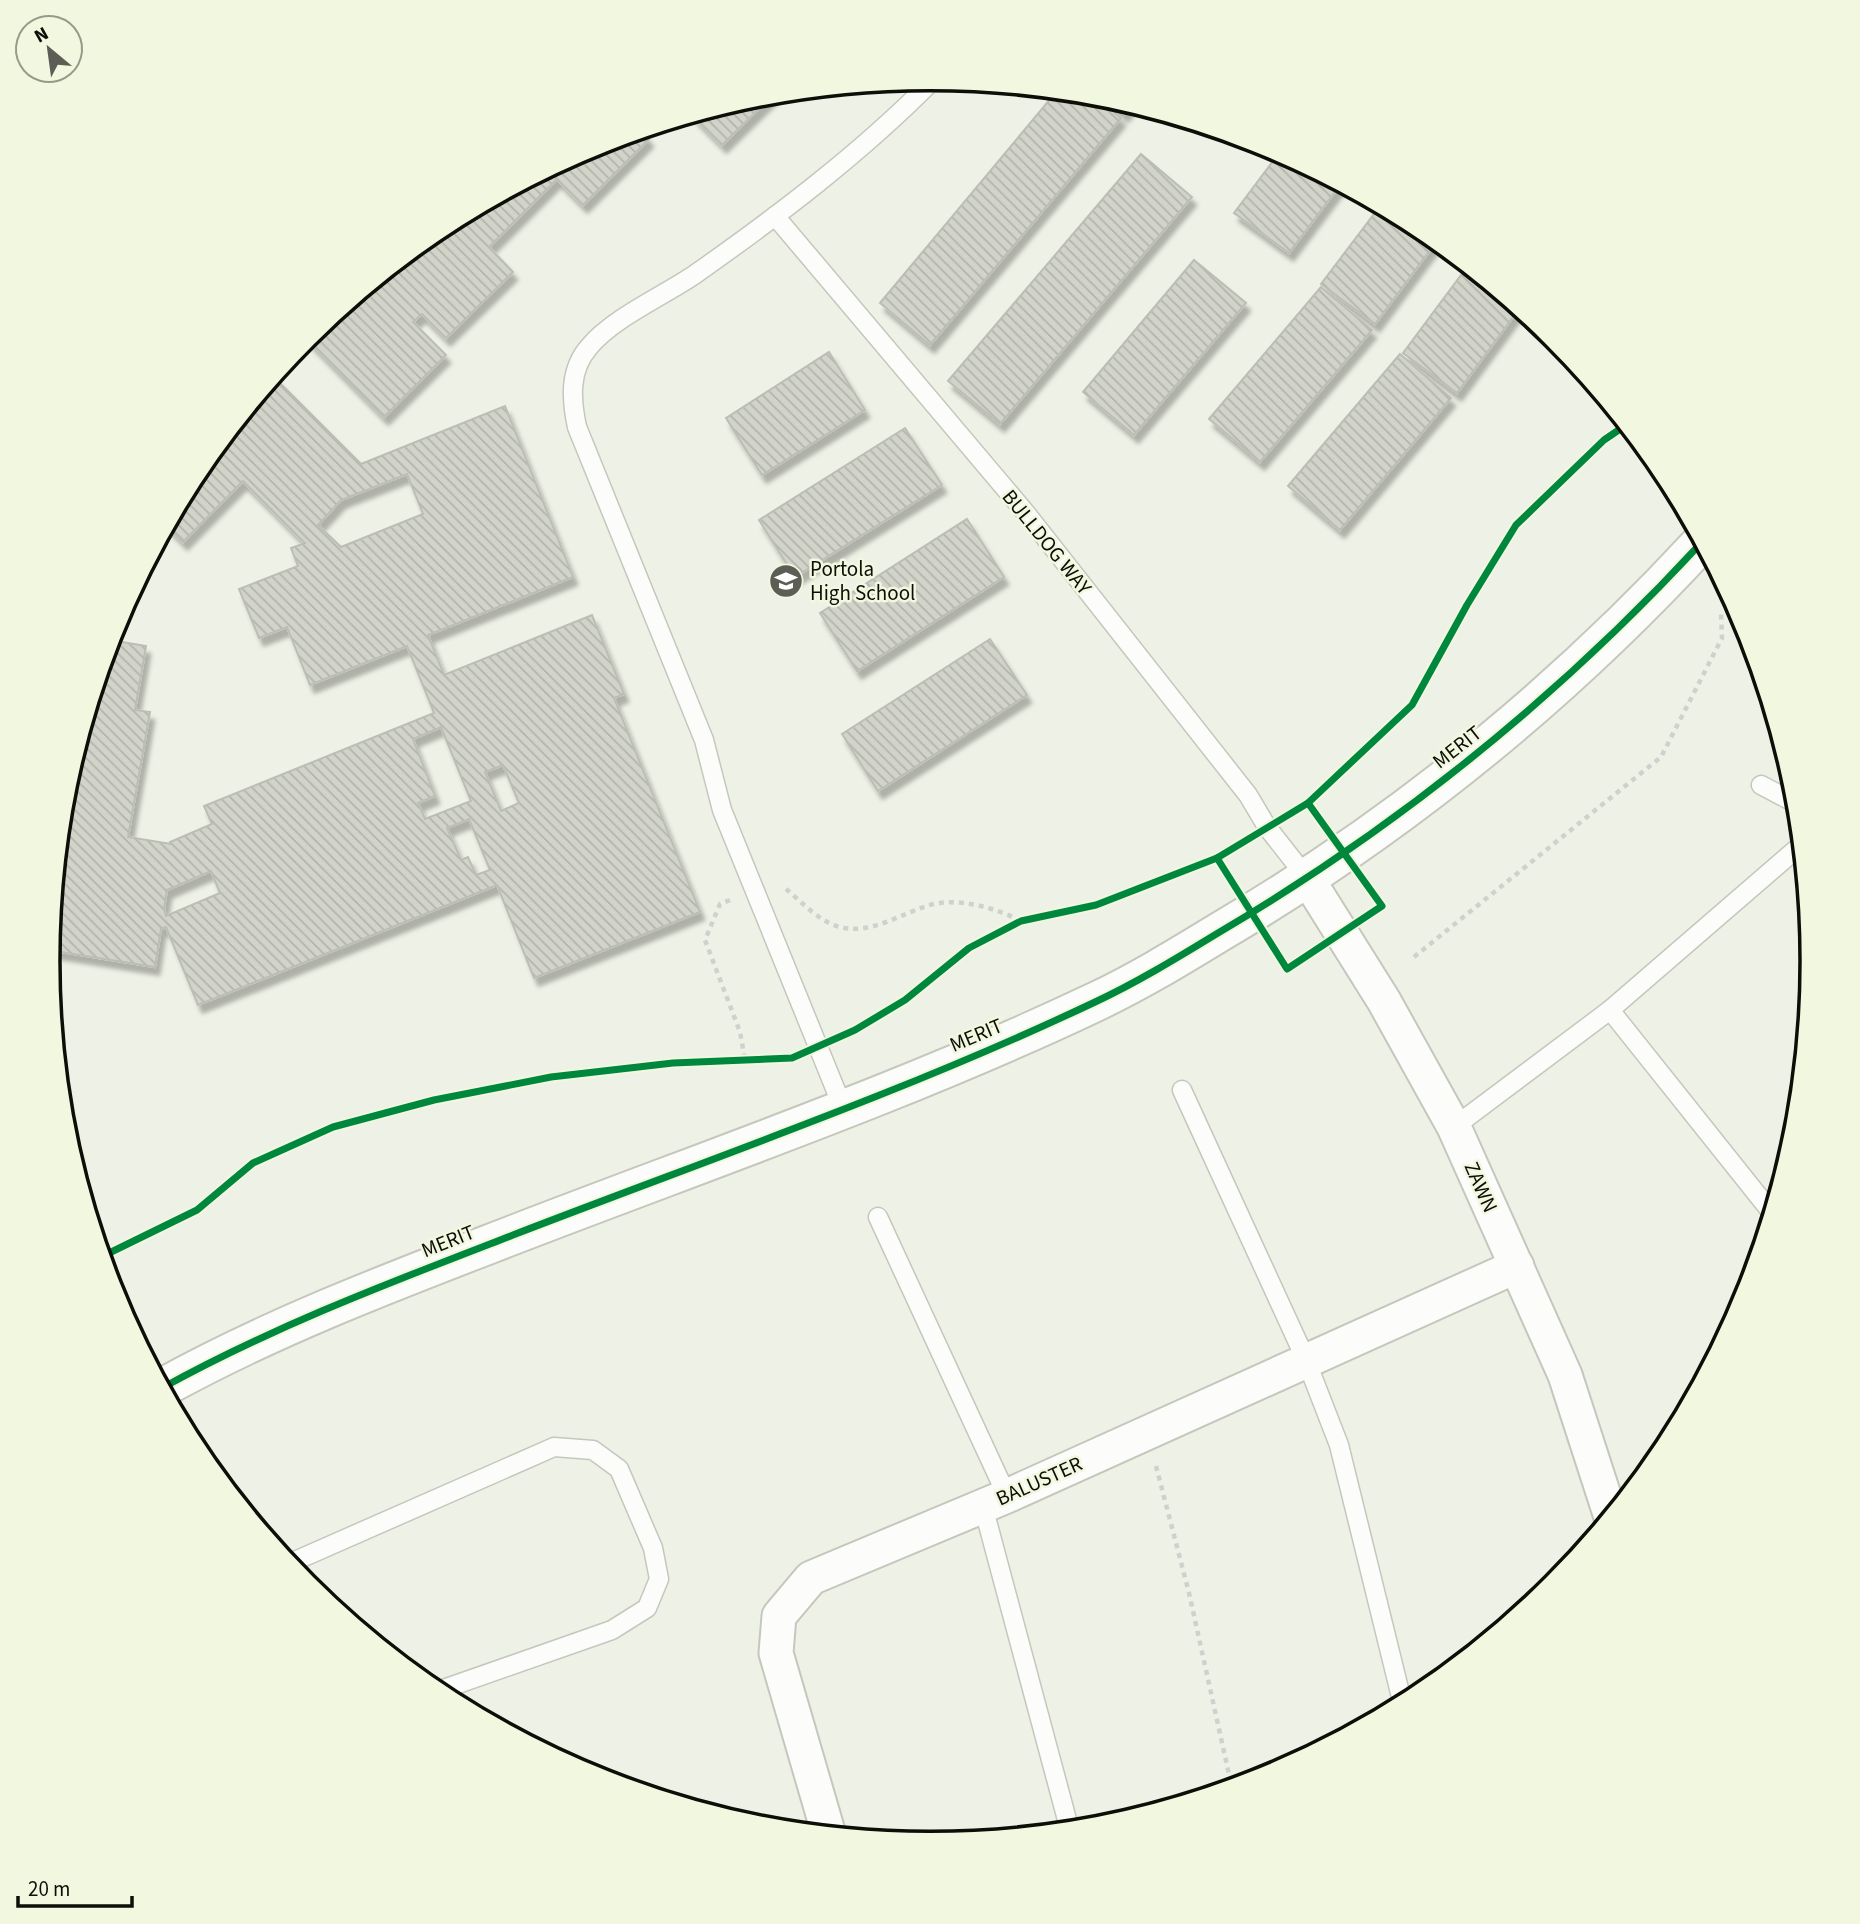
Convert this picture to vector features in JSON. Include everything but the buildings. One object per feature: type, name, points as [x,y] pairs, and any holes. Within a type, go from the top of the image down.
[{"type":"street","name":"MERIT","points":[[169,1384],[275,1331],[449,1259],[843,1108],[1095,1002],[1160,968],[1307,878],[1385,825],[1508,730],[1650,598],[1696,549]]},
{"type":"street","name":"ZAWN","points":[[1307,878],[1384,1001],[1454,1127],[1565,1375],[1608,1508]]},
{"type":"street","name":"BALUSTER","points":[[826,1826],[776,1653],[779,1616],[811,1578],[995,1501],[1517,1266]]},
{"type":"lane","points":[[843,1108],[722,810],[704,740],[577,427],[571,400],[573,380],[588,347],[605,332],[693,276],[775,216],[870,139],[920,91]]},
{"type":"lane","name":"BULLDOG WAY","points":[[775,216],[1025,512],[1248,794],[1267,827],[1307,878]]},
{"type":"lane","points":[[1760,785],[1785,798]]},
{"type":"lane","points":[[1454,1127],[1610,1010],[1793,852]]},
{"type":"lane","points":[[1610,1010],[1765,1205]]},
{"type":"lane","points":[[1182,1090],[1307,1360],[1339,1445],[1400,1694]]},
{"type":"lane","points":[[878,1217],[995,1501],[1068,1821]]},
{"type":"lane","points":[[298,1560],[554,1447],[593,1450],[619,1469],[653,1548],[659,1579],[647,1608],[612,1630],[455,1691]]},
{"type":"path","points":[[1414,957],[1661,757],[1722,638],[1721,614]]},
{"type":"path","points":[[745,1060],[740,1032],[705,940],[720,904],[754,889],[780,883],[817,916],[844,928],[874,925],[930,904],[967,904],[1001,911],[1021,921]]},
{"type":"path","points":[[1011,927],[1021,921],[1034,919]]},
{"type":"path","points":[[733,1061],[757,1060]]},
{"type":"path","points":[[1147,1431],[1189,1593],[1230,1778]]},
{"type":"cycle path","points":[[110,1253],[197,1210],[253,1163],[333,1127],[434,1100],[551,1077],[673,1063],[792,1058],[855,1030],[905,1000],[969,948],[1021,921],[1096,905],[1217,858],[1308,803],[1412,705],[1467,605],[1516,525],[1604,440],[1619,430]]},
{"type":"cycle path","points":[[169,1384],[247,1344],[335,1305],[878,1096],[1022,1035],[1141,979],[1285,892],[1350,849],[1474,756],[1592,653],[1696,549]]},
{"type":"cycle path","points":[[1217,858],[1287,969],[1382,906],[1308,803]]},
{"type":"place","name":"Portola High School","points":[[786,581]]}]
